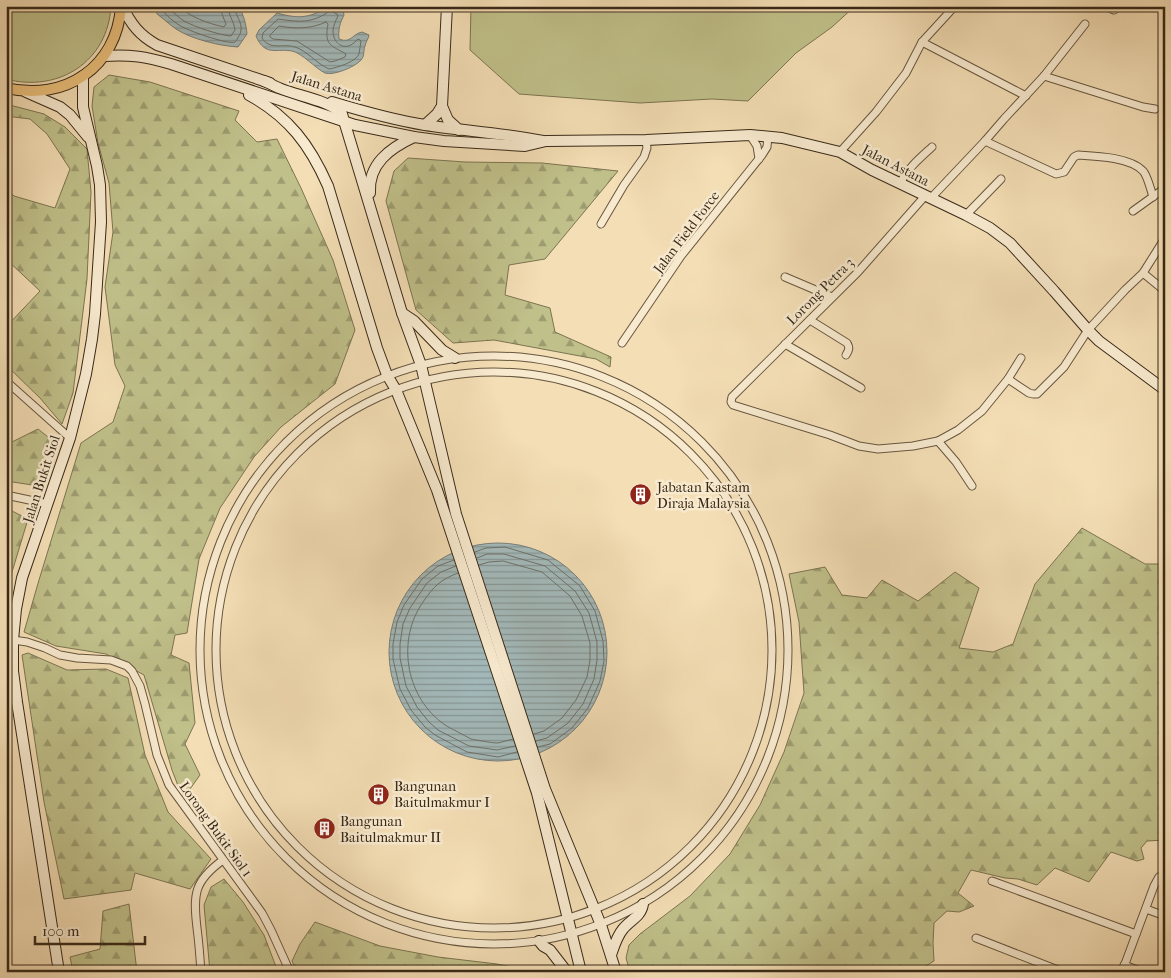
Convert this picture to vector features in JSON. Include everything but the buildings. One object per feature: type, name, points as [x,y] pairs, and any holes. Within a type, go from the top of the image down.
[{"type":"main road","points":[[6,88],[26,92],[41,92],[56,89],[83,76],[104,56],[115,35],[122,6]]},
{"type":"street","name":"Jalan Astana","points":[[122,6],[128,19],[141,34],[157,45],[264,81],[394,120],[546,141],[768,136],[840,152],[990,228],[1010,243],[1088,330],[1112,352],[1165,390]]},
{"type":"street","points":[[447,6],[442,106],[448,120],[460,130]]},
{"type":"street","points":[[840,152],[876,112],[906,73],[922,42],[955,6]]},
{"type":"street","points":[[1104,6],[1114,10],[1120,6]]},
{"type":"street","name":"Lorong Petra 3","points":[[938,441],[913,446],[878,449],[859,446],[733,405],[730,402],[858,272],[928,197],[985,141],[1044,76],[1085,24]]},
{"type":"street","points":[[922,42],[1026,96]]},
{"type":"street","name":"Jalan Astana","points":[[104,56],[145,57],[345,122],[414,138],[525,146],[546,141]]},
{"type":"street","name":"Jalan Bukit Siol","points":[[59,972],[17,702],[13,640],[22,578],[70,438],[86,374],[96,314],[101,222],[100,185],[84,107],[83,76]]},
{"type":"street","points":[[1044,76],[1143,107],[1155,109]]},
{"type":"street","points":[[264,81],[277,88],[330,105],[342,114],[345,122],[402,314],[421,365],[456,514],[541,791],[581,972]]},
{"type":"street","points":[[231,84],[267,106],[291,127],[308,147],[328,186],[367,316],[387,375],[396,390],[437,490],[541,791],[601,925],[616,972]]},
{"type":"street","points":[[26,92],[60,107],[70,115],[91,142]]},
{"type":"street","points":[[425,125],[433,119],[442,106]]},
{"type":"street","points":[[750,135],[757,146],[759,158]]},
{"type":"street","name":"Jalan Field Force","points":[[622,343],[681,256],[759,158],[767,146],[768,136]]},
{"type":"street","points":[[371,206],[370,187],[381,159],[393,148],[414,138]]},
{"type":"street","points":[[601,224],[624,185],[644,157],[647,148],[646,140]]},
{"type":"street","points":[[985,141],[1056,174],[1064,172],[1078,154],[1107,156],[1134,165],[1144,171],[1153,197]]},
{"type":"street","points":[[900,183],[914,162],[932,147]]},
{"type":"street","points":[[966,215],[1001,179]]},
{"type":"street","points":[[1133,211],[1165,188]]},
{"type":"street","points":[[1008,379],[1030,393],[1037,394],[1064,367],[1088,330],[1125,290],[1143,274],[1165,238]]},
{"type":"street","points":[[1143,274],[1165,291]]},
{"type":"street","points":[[785,277],[832,297]]},
{"type":"street","points":[[402,314],[414,321],[442,350],[455,358]]},
{"type":"street","points":[[810,320],[847,343],[849,350],[846,355]]},
{"type":"street","points":[[786,344],[861,388]]},
{"type":"street","points":[[485,356],[516,357],[546,361],[576,368],[605,378],[643,397],[678,421],[710,450],[737,484],[751,506],[772,552],[780,576],[789,630],[789,668],[784,705],[775,741],[762,776],[731,826],[718,843],[695,866],[670,887],[643,904],[601,925],[572,934],[539,940],[476,943],[444,939],[413,932],[370,916],[329,892],[293,863],[261,829],[236,790],[220,758],[209,724],[202,689],[199,651],[201,612],[208,575],[220,539],[237,504],[258,472],[300,427],[325,408],[387,375],[455,358],[485,356]]},
{"type":"street","points":[[972,486],[956,462],[938,441],[958,430],[982,411],[1008,379],[1021,358]]},
{"type":"street","points":[[474,373],[524,374],[574,384],[619,402],[660,427],[696,459],[712,478],[727,497],[739,518],[762,574],[771,614],[773,640],[773,668],[770,695],[756,748],[732,796],[717,819],[691,848],[662,873],[629,894],[594,910],[568,919],[508,928],[447,924],[417,917],[384,905],[356,891],[330,874],[306,854],[266,808],[250,783],[235,752],[224,720],[215,655],[216,624],[221,593],[229,563],[240,534],[255,506],[272,480],[293,457],[341,417],[368,402],[424,381],[474,373]]},
{"type":"street","points":[[6,381],[70,438]]},
{"type":"street","points":[[6,495],[48,504]]},
{"type":"street","name":"Lorong Bukit Siol 1","points":[[13,640],[27,642],[60,655],[111,660],[127,666],[132,671],[140,686],[157,754],[168,786],[262,913],[290,972]]},
{"type":"street","points":[[201,972],[195,917],[195,896],[201,882],[209,871],[223,860]]},
{"type":"street","points":[[1142,972],[1123,968],[1159,877],[1165,873]]},
{"type":"street","points":[[992,881],[1136,934]]},
{"type":"street","points":[[611,955],[616,940],[623,929],[638,916],[643,904]]},
{"type":"street","points":[[1146,909],[1165,916]]},
{"type":"street","points":[[976,938],[1063,972]]},
{"type":"street","points":[[539,940],[543,946],[550,950],[567,972]]},
{"type":"green space","points":[[6,6],[111,6],[108,26],[101,43],[77,69],[61,77],[44,81],[25,82],[6,79]]},
{"type":"green space","points":[[471,6],[855,6],[832,27],[796,53],[748,101],[712,99],[640,103],[519,94],[470,50]]},
{"type":"green space","points":[[109,75],[150,82],[239,111],[235,120],[257,142],[277,139],[333,260],[355,330],[335,384],[281,427],[254,457],[220,508],[199,559],[187,633],[175,635],[171,655],[189,663],[195,723],[185,744],[200,775],[190,789],[180,791],[144,675],[106,654],[56,646],[24,632],[81,443],[113,422],[125,386],[115,365],[105,287],[113,232],[109,183],[98,143],[92,106],[94,87]]},
{"type":"green space","points":[[6,104],[44,114],[65,127],[87,149],[91,192],[87,279],[73,393],[62,424],[40,398],[6,365],[6,327],[40,291],[6,259],[6,188],[14,196],[55,208],[70,169],[47,134],[30,119],[6,116]]},
{"type":"green space","points":[[408,158],[465,162],[542,163],[618,171],[545,259],[509,265],[505,295],[550,308],[555,332],[611,357],[610,367],[596,359],[494,340],[453,343],[416,310],[386,201],[394,171]]},
{"type":"green space","points":[[38,429],[53,441],[39,486],[6,481],[6,445]]},
{"type":"green space","points":[[6,508],[28,519],[12,572],[6,602]]},
{"type":"green space","points":[[1082,528],[1145,564],[1165,564],[1165,840],[1147,841],[1141,848],[1144,859],[1137,861],[1111,852],[1089,882],[1055,868],[1037,885],[1018,879],[971,870],[958,893],[974,906],[959,912],[947,911],[934,923],[934,961],[921,969],[920,972],[630,972],[626,958],[629,945],[640,934],[690,896],[730,854],[760,805],[784,752],[804,693],[799,622],[789,574],[825,567],[842,595],[867,598],[882,580],[918,601],[955,572],[979,588],[959,648],[993,652],[1013,644],[1035,584]]},
{"type":"green space","points":[[28,653],[67,670],[106,669],[128,678],[145,755],[168,812],[211,859],[190,889],[135,873],[131,890],[64,899],[44,802],[22,655]]},
{"type":"green space","points":[[224,879],[243,902],[264,935],[278,972],[210,972],[204,905],[211,887]]},
{"type":"green space","points":[[129,904],[137,972],[73,972],[70,957],[100,949],[103,911]]},
{"type":"green space","points":[[315,922],[380,946],[438,957],[522,969],[521,972],[297,972],[292,961],[300,944]]},
{"type":"water","points":[[156,6],[238,6],[242,13],[247,34],[238,47],[214,44],[197,39],[171,26],[157,14]]},
{"type":"water","points":[[327,8],[343,10],[344,15],[340,26],[339,39],[349,40],[362,32],[369,35],[362,58],[358,63],[344,70],[329,74],[317,68],[296,52],[271,50],[259,43],[256,36],[259,30],[277,13],[303,16],[314,14]]},
{"type":"water","points":[[509,543],[540,551],[559,561],[575,575],[589,591],[599,610],[607,641],[607,663],[599,694],[589,713],[575,729],[559,743],[540,753],[509,761],[487,761],[456,753],[437,743],[407,713],[397,694],[391,673],[389,641],[397,610],[407,591],[437,561],[456,551],[477,545]]},
{"type":"place","name":"Jabatan Kastam Diraja Malaysia","points":[[641,495]]},
{"type":"place","name":"Bangunan Baitulmakmur I","points":[[378,794]]},
{"type":"place","name":"Bangunan Baitulmakmur II","points":[[324,829]]}]
